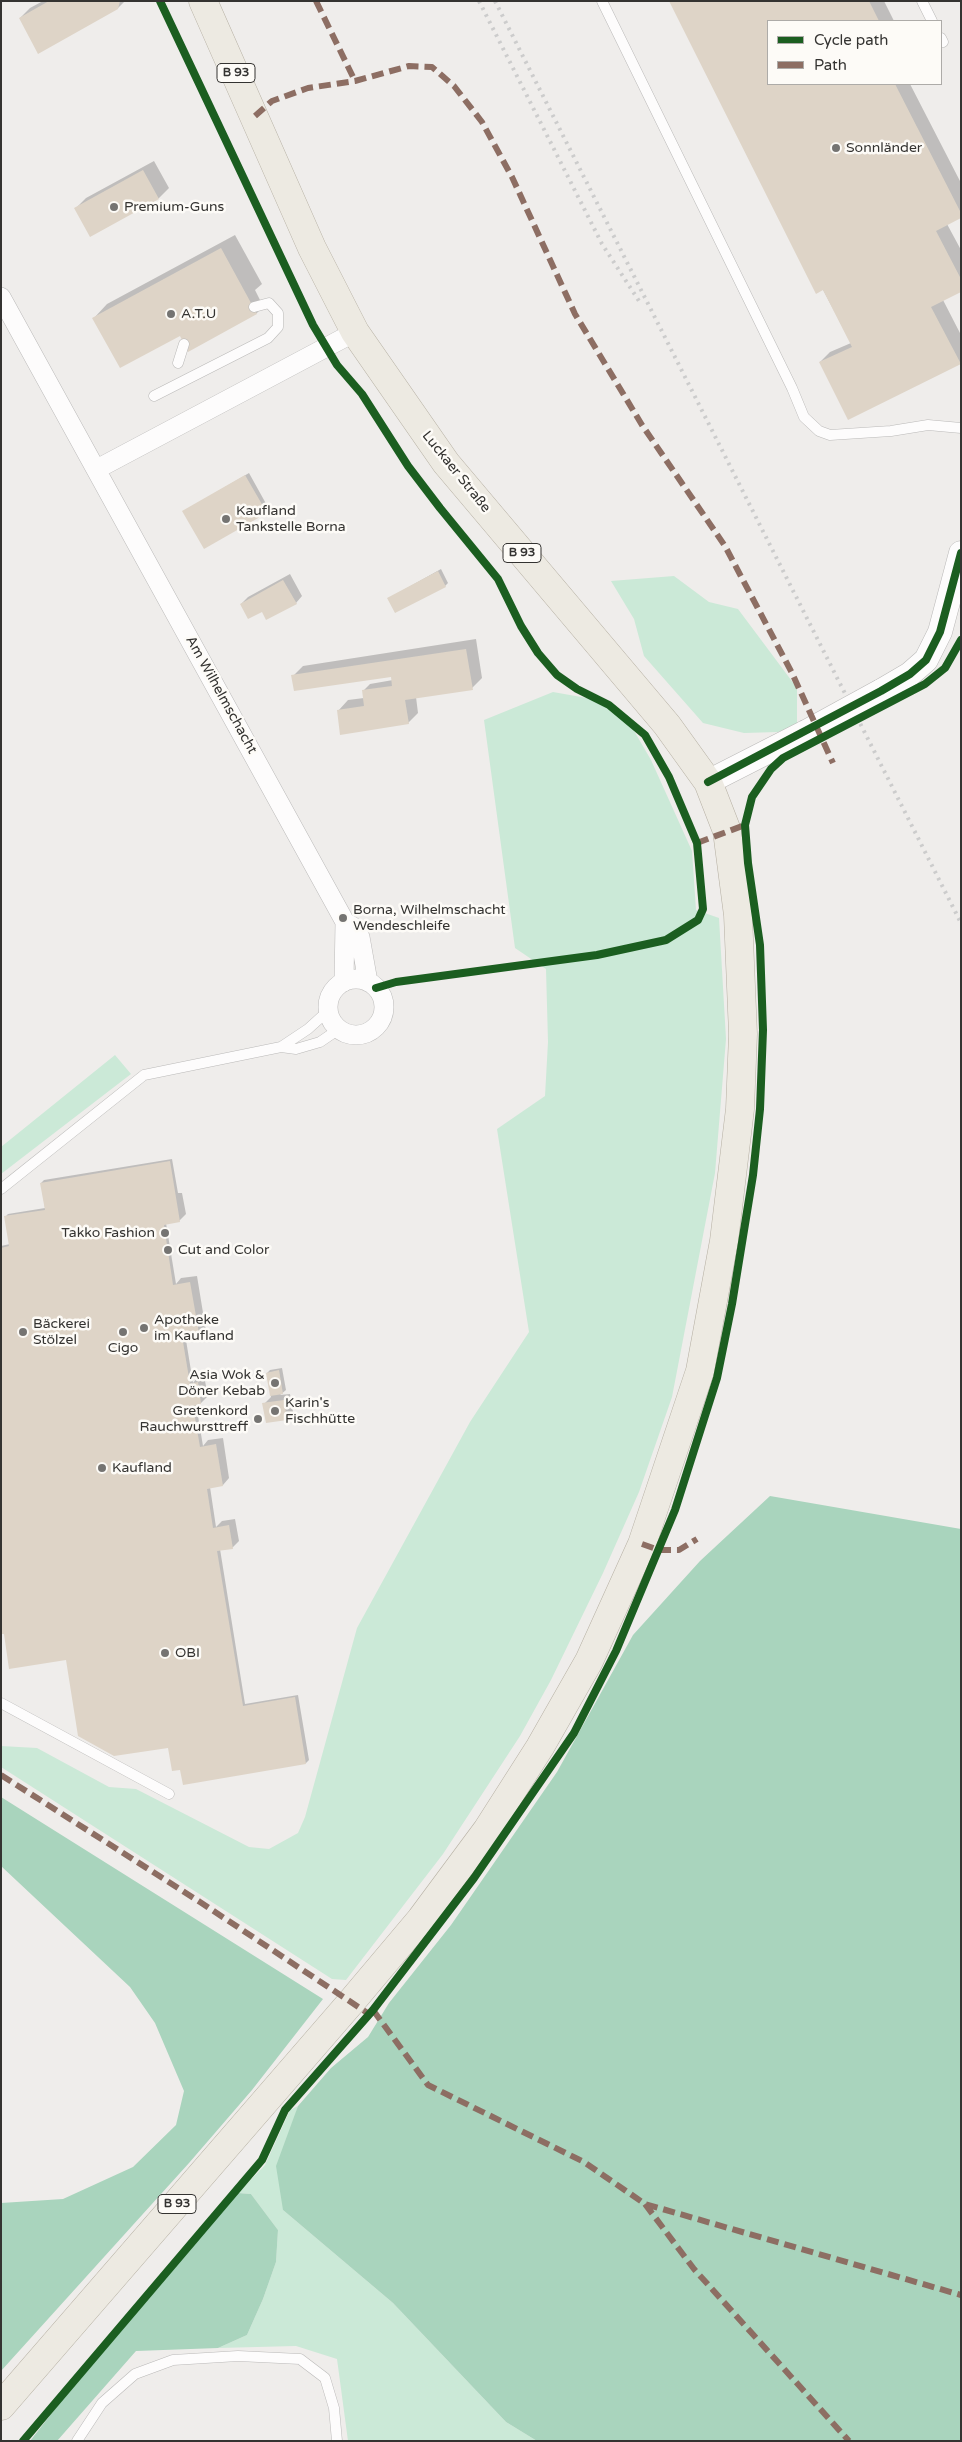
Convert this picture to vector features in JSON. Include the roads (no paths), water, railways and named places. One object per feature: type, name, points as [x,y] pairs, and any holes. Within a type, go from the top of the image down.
[{"type":"main road","name":"Luckaer Straße","points":[[1,2406],[421,1919],[487,1830],[540,1747],[589,1661],[655,1510],[700,1371],[713,1306],[734,1172],[741,1092],[743,1034],[738,915],[728,831],[708,782],[667,725],[446,463],[355,332],[312,248],[203,1]]},
{"type":"street","name":"Am Wilhelmschacht","points":[[1,297],[345,922],[344,982]]},
{"type":"street","points":[[96,469],[355,332]]},
{"type":"street","points":[[708,782],[880,692],[910,674],[926,660],[954,608],[961,553]]},
{"type":"street","name":"Am Wilhelmschacht","points":[[340,1029],[353,1035],[365,1034],[376,1027],[381,1021],[384,1009],[383,998],[373,984],[368,982],[360,937],[355,928],[345,922]]},
{"type":"street","points":[[340,1029],[333,1022],[329,1010],[333,992],[344,982],[356,979],[368,982]]},
{"type":"lane","points":[[602,1],[792,388],[804,417],[819,431],[830,435],[882,432],[928,425],[961,428]]},
{"type":"lane","points":[[922,1],[932,20]]},
{"type":"lane","points":[[154,396],[268,338],[278,326],[278,313],[269,303],[254,307]]},
{"type":"lane","points":[[178,363],[184,344]]},
{"type":"lane","points":[[281,1047],[308,1029],[329,1010]]},
{"type":"lane","points":[[1,1189],[144,1075],[281,1047],[296,1049],[316,1043],[340,1029]]},
{"type":"lane","points":[[1,1703],[169,1794]]},
{"type":"lane","points":[[77,2441],[102,2403],[135,2374],[173,2360],[238,2356],[300,2359],[325,2378],[334,2408],[337,2441]]},
{"type":"railway","points":[[479,1],[602,244],[639,301]]},
{"type":"railway","points":[[495,1],[961,923]]},
{"type":"place","name":"Sonnländer","points":[[836,148]]},
{"type":"place","name":"Premium-Guns","points":[[114,207]]},
{"type":"place","name":"A.T.U","points":[[171,314]]},
{"type":"place","name":"Kaufland Tankstelle Borna","points":[[226,519]]},
{"type":"place","name":"Borna, Wilhelmschacht Wendeschleife","points":[[343,918]]},
{"type":"place","name":"Takko Fashion","points":[[165,1233]]},
{"type":"place","name":"Cut and Color","points":[[168,1250]]},
{"type":"place","name":"Apotheke im Kaufland","points":[[144,1328]]},
{"type":"place","name":"Bäckerei Stölzel","points":[[23,1332]]},
{"type":"place","name":"Cigo","points":[[123,1332]]},
{"type":"place","name":"Asia Wok & Döner Kebab","points":[[275,1383]]},
{"type":"place","name":"Karin's Fischhütte","points":[[275,1411]]},
{"type":"place","name":"Gretenkord Rauchwursttreff","points":[[258,1419]]},
{"type":"place","name":"Kaufland","points":[[102,1468]]},
{"type":"place","name":"OBI","points":[[165,1653]]}]
